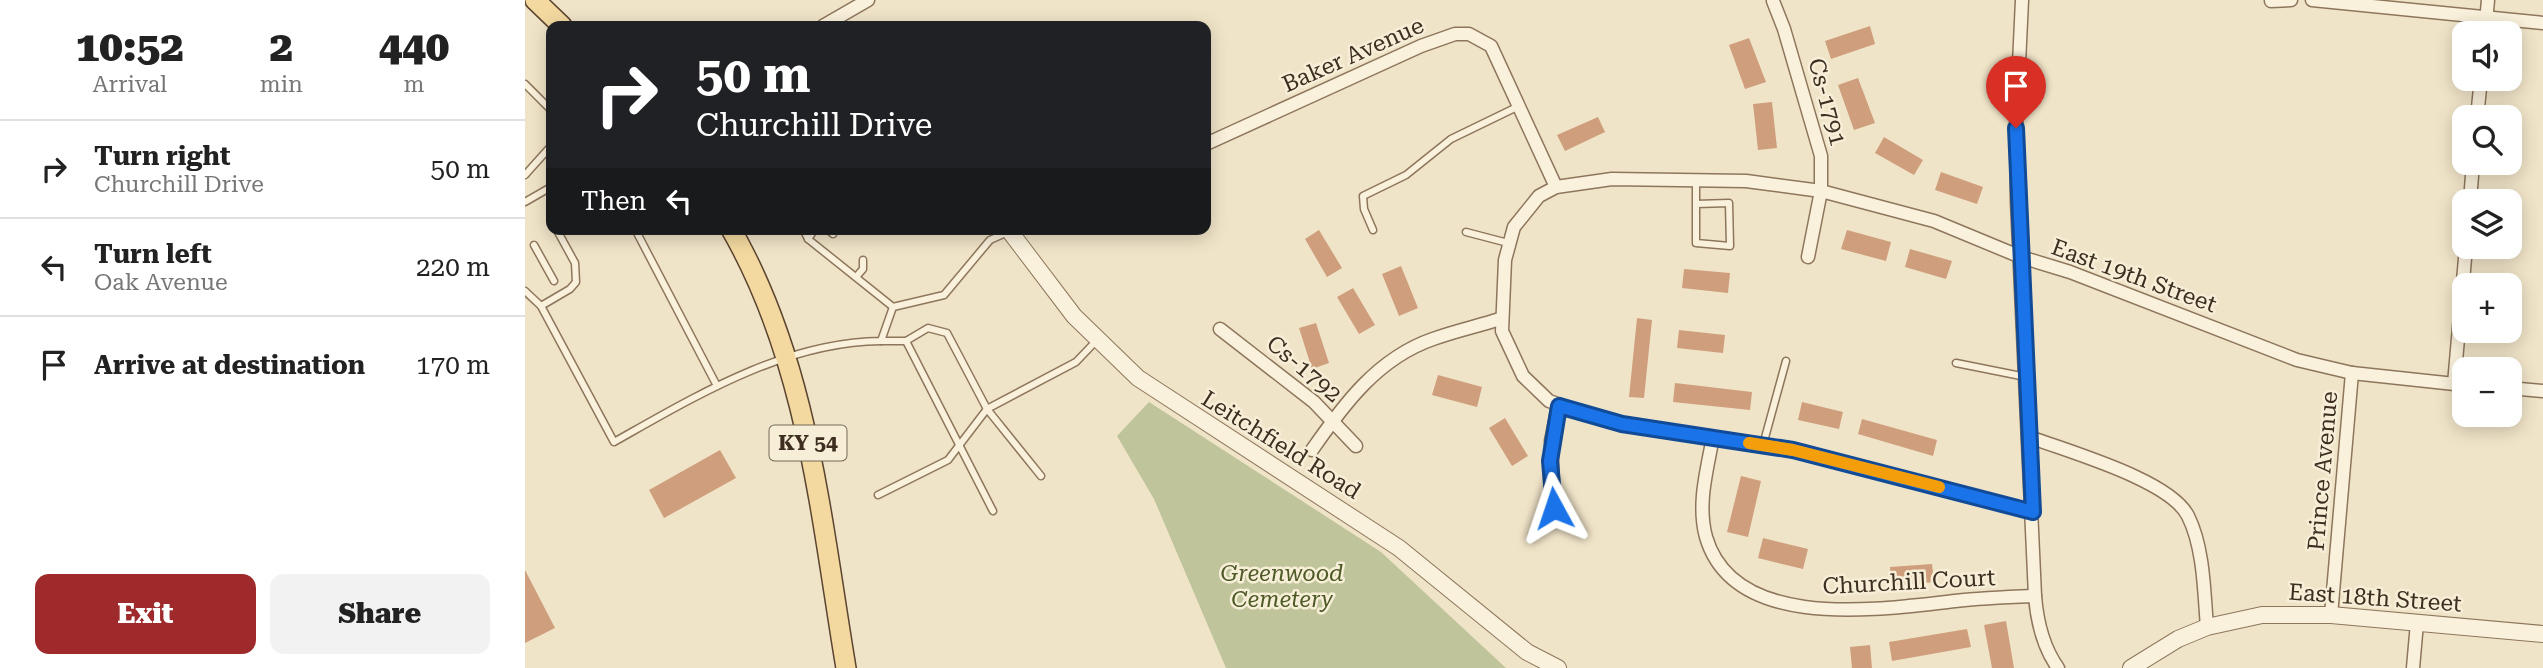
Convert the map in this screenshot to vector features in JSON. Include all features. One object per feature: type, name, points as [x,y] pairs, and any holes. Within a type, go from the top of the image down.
[{"type":"main road","points":[[535,0],[557,21]]},
{"type":"main road","name":"KY 54","points":[[734,235],[762,290],[787,359],[813,467],[846,668]]},
{"type":"street","points":[[832,21],[868,0]]},
{"type":"street","points":[[2022,0],[2016,128],[2035,596],[2037,616],[2047,648],[2057,668]]},
{"type":"street","points":[[2271,1],[2291,0]]},
{"type":"street","points":[[2312,0],[2543,23]]},
{"type":"street","points":[[2486,21],[2488,0]]},
{"type":"street","name":"Cs-1791","points":[[1773,1],[1821,156],[1821,191],[1808,257]]},
{"type":"street","name":"Baker Avenue","points":[[1211,142],[1421,46],[1455,34],[1469,34],[1492,46],[1556,187]]},
{"type":"street","name":"East 19th Street","points":[[1500,320],[1508,243],[1514,227],[1530,203],[1556,187],[1612,179],[1696,178],[1746,181],[1821,191],[1934,221],[2021,257],[2070,272],[2297,360],[2352,373],[2452,383]]},
{"type":"street","name":"Leitchfield Road","points":[[1014,235],[1036,270],[1097,340],[1138,377],[1181,408],[1399,548],[1527,652],[1558,668]]},
{"type":"street","points":[[2460,357],[2465,259]]},
{"type":"street","points":[[1312,450],[1358,388],[1399,355],[1431,339],[1500,320],[1505,343],[1523,376],[1539,394],[1559,406],[1608,421],[1763,445],[2033,512]]},
{"type":"street","name":"Cs-1792","points":[[1220,329],[1314,402],[1356,446]]},
{"type":"street","name":"Prince Avenue","points":[[2331,615],[2352,373]]},
{"type":"street","points":[[2522,389],[2543,391]]},
{"type":"street","points":[[1554,508],[1550,461],[1559,406]]},
{"type":"street","name":"Churchill Court","points":[[1713,437],[1702,499],[1707,539],[1717,559],[1731,576],[1760,594],[1806,608],[1839,611],[2035,596]]},
{"type":"street","points":[[2030,438],[2154,485],[2179,502],[2193,530],[2207,627]]},
{"type":"street","name":"East 18th Street","points":[[2131,668],[2178,639],[2207,627],[2262,615],[2331,615],[2543,634]]},
{"type":"street","points":[[2413,668],[2417,623]]},
{"type":"lane","points":[[527,88],[546,105]]},
{"type":"lane","points":[[1373,230],[1364,209],[1363,196],[1406,175],[1451,139],[1520,105]]},
{"type":"lane","points":[[525,175],[546,152]]},
{"type":"lane","points":[[525,166],[535,164]]},
{"type":"lane","points":[[1696,178],[1696,204],[1696,243],[1730,246],[1729,203],[1696,204]]},
{"type":"lane","points":[[525,202],[546,190]]},
{"type":"lane","points":[[1466,232],[1508,243]]},
{"type":"lane","points":[[541,306],[570,289],[576,282],[575,263],[560,235]]},
{"type":"lane","points":[[638,235],[716,384]]},
{"type":"lane","points":[[806,235],[894,307]]},
{"type":"lane","points":[[808,239],[811,235]]},
{"type":"lane","points":[[894,307],[944,295],[990,240],[1000,235]]},
{"type":"lane","points":[[534,245],[554,281]]},
{"type":"lane","points":[[856,277],[863,269],[863,260]]},
{"type":"lane","points":[[525,291],[541,306],[614,442],[716,384],[847,341],[906,341],[928,328],[947,333],[987,409],[1041,475]]},
{"type":"lane","points":[[881,341],[894,307]]},
{"type":"lane","points":[[878,495],[948,460],[987,409],[1076,362],[1097,340]]},
{"type":"lane","points":[[906,341],[993,511]]},
{"type":"lane","points":[[1763,445],[1786,361]]},
{"type":"lane","points":[[1956,363],[2027,378]]},
{"type":"green space","name":"Greenwood Cemetery","points":[[1149,402],[1381,552],[1506,668],[1226,668],[1154,499],[1117,436]]},
{"type":"building","points":[[1870,26],[1875,44],[1831,59],[1825,41]]},
{"type":"building","points":[[1749,38],[1766,82],[1745,89],[1729,45]]},
{"type":"building","points":[[1858,78],[1875,123],[1854,130],[1838,85]]},
{"type":"building","points":[[1772,102],[1777,148],[1758,150],[1753,104]]},
{"type":"building","points":[[1598,117],[1605,132],[1565,151],[1557,135]]},
{"type":"building","points":[[1884,137],[1923,160],[1914,175],[1875,153]]},
{"type":"building","points":[[1941,172],[1983,187],[1977,204],[1935,190]]},
{"type":"building","points":[[1319,230],[1342,268],[1327,277],[1305,239]]},
{"type":"building","points":[[1847,230],[1891,242],[1886,261],[1841,249]]},
{"type":"building","points":[[1910,249],[1952,261],[1946,279],[1905,267]]},
{"type":"building","points":[[1401,266],[1418,308],[1399,316],[1382,274]]},
{"type":"building","points":[[1684,269],[1730,273],[1728,293],[1682,288]]},
{"type":"building","points":[[1353,288],[1375,325],[1359,334],[1337,297]]},
{"type":"building","points":[[1637,318],[1652,320],[1644,398],[1629,397]]},
{"type":"building","points":[[1316,323],[1329,363],[1312,369],[1299,328]]},
{"type":"building","points":[[1679,330],[1725,335],[1723,353],[1677,348]]},
{"type":"building","points":[[1438,375],[1482,387],[1477,407],[1432,395]]},
{"type":"building","points":[[1675,383],[1752,392],[1750,410],[1673,402]]},
{"type":"building","points":[[1802,402],[1843,412],[1839,429],[1798,420]]},
{"type":"building","points":[[1505,418],[1528,456],[1512,466],[1489,428]]},
{"type":"building","points":[[1862,419],[1937,440],[1933,456],[1858,434]]},
{"type":"building","points":[[720,450],[736,478],[664,518],[649,490]]},
{"type":"building","points":[[1741,476],[1761,481],[1748,537],[1727,532]]},
{"type":"building","points":[[1763,538],[1808,549],[1803,569],[1758,558]]},
{"type":"building","points":[[1932,564],[1934,582],[1891,586],[1890,567]]},
{"type":"building","points":[[525,570],[555,628],[525,643]]},
{"type":"building","points":[[2006,621],[2014,668],[1992,668],[1984,625]]},
{"type":"building","points":[[1967,629],[1971,647],[1892,661],[1889,642]]},
{"type":"building","points":[[1870,645],[1872,668],[1852,668],[1850,647]]},
{"type":"slow traffic","points":[[1749,443],[1793,450],[1939,487]]},
{"type":"route","points":[[1554,508],[1550,461],[1559,406],[1622,424],[1793,450],[2033,512],[2017,202],[2016,128]]}]
